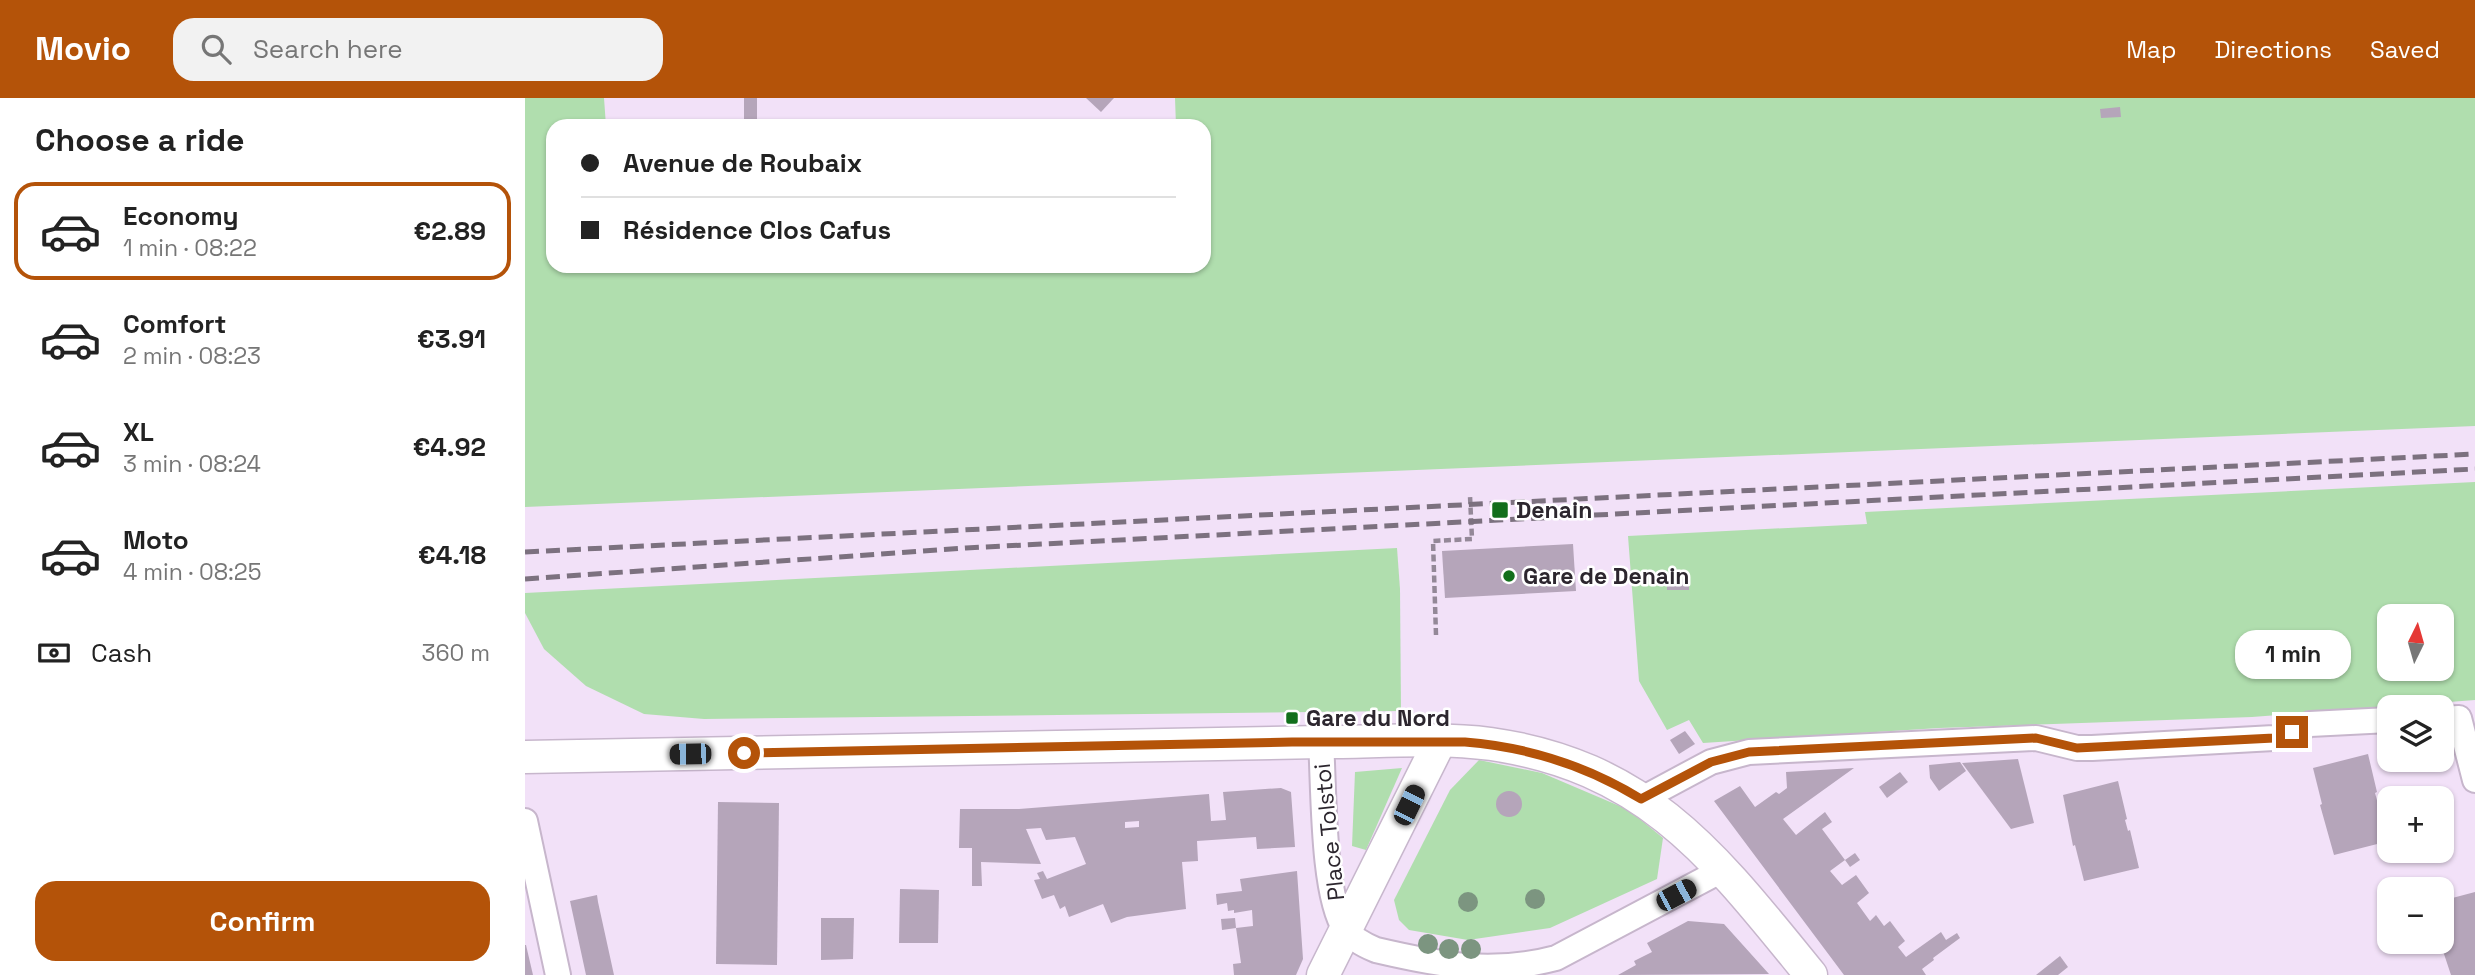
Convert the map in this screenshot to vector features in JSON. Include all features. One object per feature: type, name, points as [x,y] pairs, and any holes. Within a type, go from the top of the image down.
[{"type":"street","points":[[2454,718],[2459,718],[2475,780]]},
{"type":"street","points":[[1641,799],[1711,762],[1749,752],[2036,738],[2077,748],[2092,748],[2274,738],[2283,737],[2310,724],[2377,721]]},
{"type":"street","points":[[1322,975],[1440,741]]},
{"type":"street","points":[[525,757],[1321,742],[1440,741],[1490,744],[1537,754],[1587,771],[1641,799],[1676,823],[1724,869],[1811,975]]},
{"type":"street","name":"Place Tolstoi","points":[[1321,742],[1329,875],[1335,905],[1346,930],[1365,946],[1376,950],[1447,967],[1503,973],[1556,958],[1724,869]]},
{"type":"street","points":[[525,821],[558,975]]},
{"type":"path","points":[[1436,635],[1433,541],[1472,539],[1470,496]]},
{"type":"green space","points":[[525,98],[604,98],[606,119],[546,119],[546,273],[1211,273],[1211,119],[1176,119],[1175,98],[2475,98],[2475,426],[525,507]]},
{"type":"green space","points":[[2475,482],[2475,700],[2454,702],[2454,695],[2377,695],[2377,707],[2252,717],[1939,728],[1703,743],[1689,720],[1667,730],[1639,681],[1628,536],[1867,524],[1865,512]]},
{"type":"green space","points":[[1397,548],[1401,711],[704,719],[644,714],[586,686],[544,649],[525,613],[525,593]]},
{"type":"green space","points":[[1479,760],[1542,773],[1629,810],[1663,838],[1657,879],[1550,928],[1468,940],[1409,930],[1399,920],[1394,900],[1450,790]]},
{"type":"green space","points":[[1402,768],[1366,850],[1352,846],[1355,772]]},
{"type":"building","points":[[744,98],[757,98],[757,119],[744,119]]},
{"type":"building","points":[[1086,98],[1114,98],[1101,112]]},
{"type":"building","points":[[2120,107],[2121,117],[2101,118],[2100,109]]},
{"type":"building","name":"Gare de Denain","points":[[1573,544],[1576,591],[1445,598],[1442,551]]},
{"type":"building","points":[[1667,579],[1689,579],[1689,590],[1667,590]]},
{"type":"building","points":[[1685,731],[1695,744],[1679,754],[1670,740]]},
{"type":"building","points":[[2368,754],[2377,792],[2377,844],[2334,855],[2313,768]]},
{"type":"building","points":[[2018,759],[2034,823],[2011,829],[1962,763]]},
{"type":"building","points":[[1960,762],[1966,771],[1939,791],[1930,778],[1929,765]]},
{"type":"building","points":[[1854,768],[1783,819],[1796,835],[1825,812],[1832,822],[1822,829],[1845,860],[1830,871],[1842,885],[1856,875],[1869,893],[1857,903],[1870,921],[1876,915],[1884,926],[1890,921],[1905,941],[1898,947],[1906,957],[1941,932],[1946,940],[1957,933],[1960,938],[1922,969],[1926,975],[1844,975],[1714,801],[1740,786],[1755,807],[1776,792],[1779,794],[1787,788],[1786,772]]},
{"type":"building","points":[[1900,772],[1908,782],[1887,798],[1879,787]]},
{"type":"building","points":[[2118,781],[2127,819],[2125,820],[2139,868],[2084,881],[2075,845],[2073,846],[2063,795]]},
{"type":"building","points":[[1281,788],[1291,792],[1295,847],[1257,849],[1256,837],[1197,841],[1198,861],[1182,862],[1186,909],[1127,917],[1111,923],[1103,904],[1069,917],[1065,906],[1060,909],[1054,895],[1042,899],[1034,880],[1040,879],[1037,873],[1043,871],[1047,879],[1086,864],[1075,837],[1046,840],[1041,828],[1026,829],[1041,864],[981,862],[982,886],[972,886],[972,848],[959,848],[960,809],[1019,809],[1209,794],[1211,821],[1226,820],[1223,792]],"holes":[[[1139,821],[1139,827],[1125,828],[1125,822]]]},
{"type":"building","points":[[1509,791],[1518,795],[1522,804],[1518,813],[1509,817],[1500,813],[1496,804],[1500,795]]},
{"type":"building","points":[[718,802],[779,803],[777,965],[716,964]]},
{"type":"building","points":[[1855,853],[1860,860],[1850,867],[1845,860]]},
{"type":"building","points":[[1297,871],[1303,959],[1296,975],[1234,975],[1233,964],[1241,963],[1236,928],[1253,926],[1252,910],[1234,913],[1234,910],[1228,911],[1227,903],[1217,905],[1216,894],[1242,891],[1240,879]]},
{"type":"building","points":[[900,889],[939,890],[938,943],[899,943]]},
{"type":"building","points":[[2475,892],[2475,975],[2451,975],[2444,954],[2454,954],[2454,898]]},
{"type":"building","points":[[597,895],[614,975],[586,975],[570,901]]},
{"type":"building","points":[[821,918],[854,918],[853,959],[821,960]]},
{"type":"building","points":[[1235,918],[1236,928],[1222,930],[1221,919]]},
{"type":"building","points":[[1688,921],[1724,924],[1769,974],[1618,975],[1636,965],[1634,961],[1652,952],[1647,943]]},
{"type":"building","points":[[526,945],[533,975],[525,975]]},
{"type":"building","points":[[2060,956],[2068,967],[2058,975],[2036,975]]},
{"type":"railway","points":[[525,552],[2475,454]]},
{"type":"railway","points":[[525,579],[966,548],[2475,469]]},
{"type":"place","name":"Denain","points":[[1500,510]]},
{"type":"place","name":"Gare de Denain","points":[[1509,576]]},
{"type":"place","name":"Gare du Nord","points":[[1292,718]]},
{"type":"route","points":[[744,753],[1292,742],[1465,742],[1490,744],[1537,754],[1587,771],[1641,799],[1711,762],[1749,752],[2036,738],[2077,748],[2274,738],[2292,732]]}]
